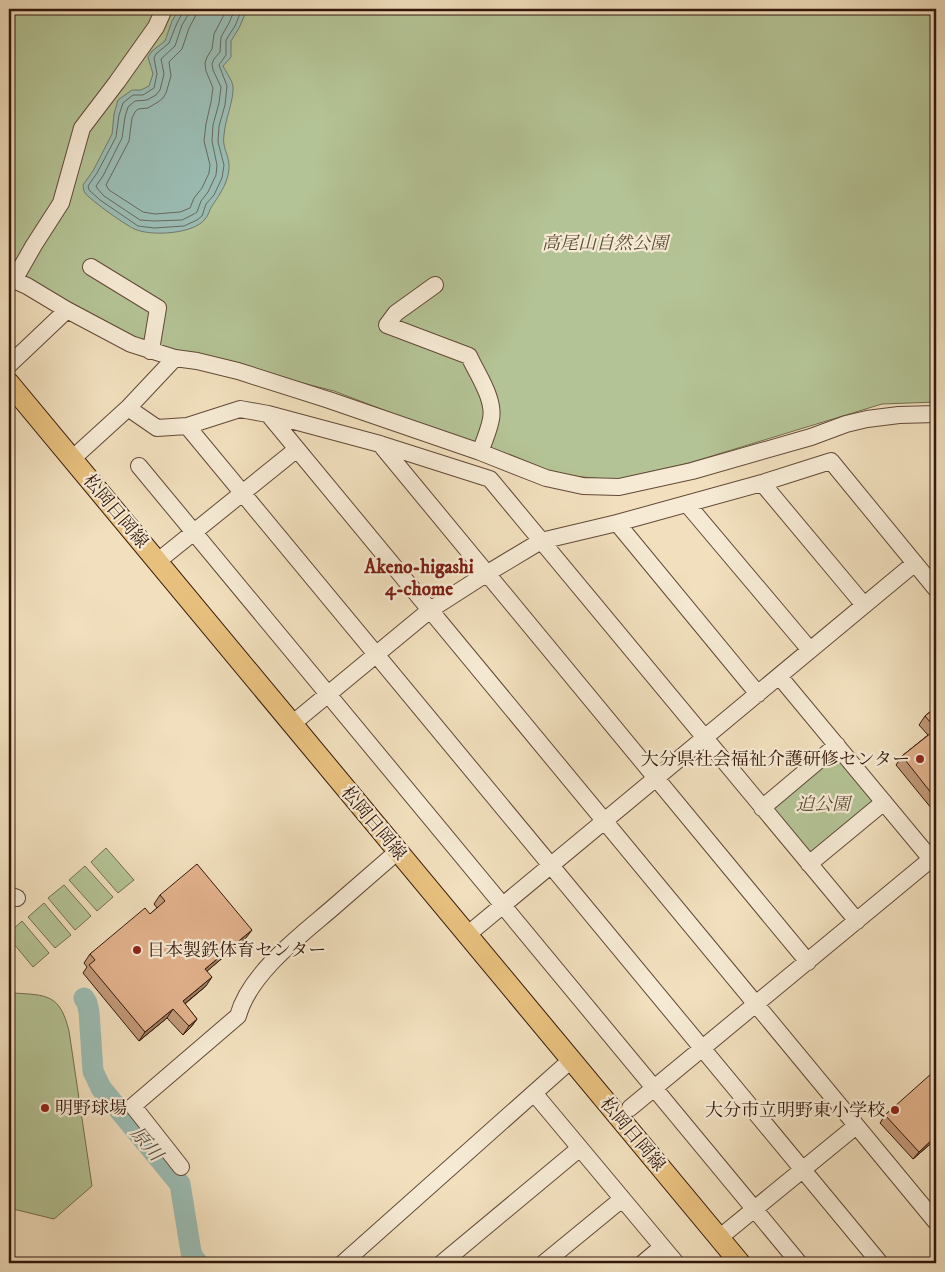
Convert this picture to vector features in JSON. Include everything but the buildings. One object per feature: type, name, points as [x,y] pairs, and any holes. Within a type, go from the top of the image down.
[{"type":"main road","name":"松岡日岡線","points":[[9,382],[740,1263]]},
{"type":"street","points":[[164,9],[156,26],[82,128],[61,203],[11,279],[131,344],[175,358],[238,371],[480,452],[546,478],[584,486],[619,487],[692,471],[860,421],[886,416],[936,414]]},
{"type":"street","points":[[91,267],[158,308],[150,350]]},
{"type":"street","points":[[435,285],[396,313],[386,325],[469,356],[490,398],[492,410],[491,419],[480,452]]},
{"type":"street","points":[[9,366],[67,310]]},
{"type":"street","points":[[72,459],[128,408],[175,358]]},
{"type":"street","points":[[128,408],[158,428],[187,426],[240,409],[268,414],[380,444],[490,479],[856,921]]},
{"type":"street","points":[[268,414],[936,1222]]},
{"type":"street","points":[[187,426],[880,1263]]},
{"type":"street","points":[[380,444],[808,962]]},
{"type":"street","points":[[158,561],[297,449]]},
{"type":"street","points":[[292,724],[430,610],[541,541],[687,504],[831,461],[936,589]]},
{"type":"street","points":[[139,466],[799,1263]]},
{"type":"street","points":[[762,483],[864,605]]},
{"type":"street","points":[[687,504],[810,650]]},
{"type":"street","points":[[617,523],[758,694]]},
{"type":"street","points":[[467,935],[915,562]]},
{"type":"street","points":[[630,1108],[856,921],[935,860],[779,676]]},
{"type":"street","points":[[762,808],[837,745]]},
{"type":"street","points":[[809,864],[884,802]]},
{"type":"street","points":[[181,1167],[133,1106],[238,1016],[241,1003],[257,980],[282,952],[398,852]]},
{"type":"street","points":[[343,1263],[571,1060]]},
{"type":"street","points":[[534,1093],[676,1263]]},
{"type":"street","points":[[719,1238],[856,1126]]},
{"type":"street","points":[[442,1263],[580,1148]]},
{"type":"street","points":[[544,1263],[622,1198]]},
{"type":"street","points":[[364,1244],[360,1252],[366,1263]]},
{"type":"street","points":[[643,1263],[662,1247]]},
{"type":"green space","name":"高尾山自然公園","points":[[9,9],[936,9],[936,402],[882,404],[689,463],[615,480],[551,474],[334,391],[145,342],[27,279],[9,275]]},
{"type":"green space","name":"迫公園","points":[[837,755],[873,799],[872,806],[807,856],[771,805]]},
{"type":"green space","points":[[106,848],[134,880],[118,893],[91,862]]},
{"type":"green space","points":[[85,866],[113,897],[97,911],[69,880]]},
{"type":"green space","points":[[64,885],[91,916],[75,930],[48,898]]},
{"type":"green space","points":[[44,903],[71,935],[55,948],[28,917]]},
{"type":"green space","points":[[22,921],[49,953],[33,967],[9,938],[9,933]]},
{"type":"green space","name":"明野球場","points":[[9,994],[43,996],[56,1003],[61,1010],[69,1031],[92,1186],[54,1219],[9,1208]]},
{"type":"water","points":[[179,9],[247,9],[231,41],[231,57],[223,66],[233,86],[224,139],[229,170],[221,192],[200,224],[183,231],[144,232],[133,228],[101,207],[85,193],[83,185],[93,171],[112,134],[114,114],[118,100],[132,90],[141,90],[149,86],[153,74],[148,57],[152,51],[165,41],[172,21]]},
{"type":"waterway","name":"原川","points":[[84,998],[89,1012],[93,1071],[101,1088],[180,1184],[191,1252],[198,1263]]},
{"type":"place","name":"大分県社会福祉介護研修センター","points":[[920,759]]},
{"type":"place","name":"日本製鉄体育センター","points":[[137,950]]},
{"type":"place","name":"明野球場","points":[[45,1108]]},
{"type":"place","name":"大分市立明野東小学校","points":[[895,1110]]},
{"type":"district","name":"Akeno-higashi 4-chome","points":[[419,577]]}]
